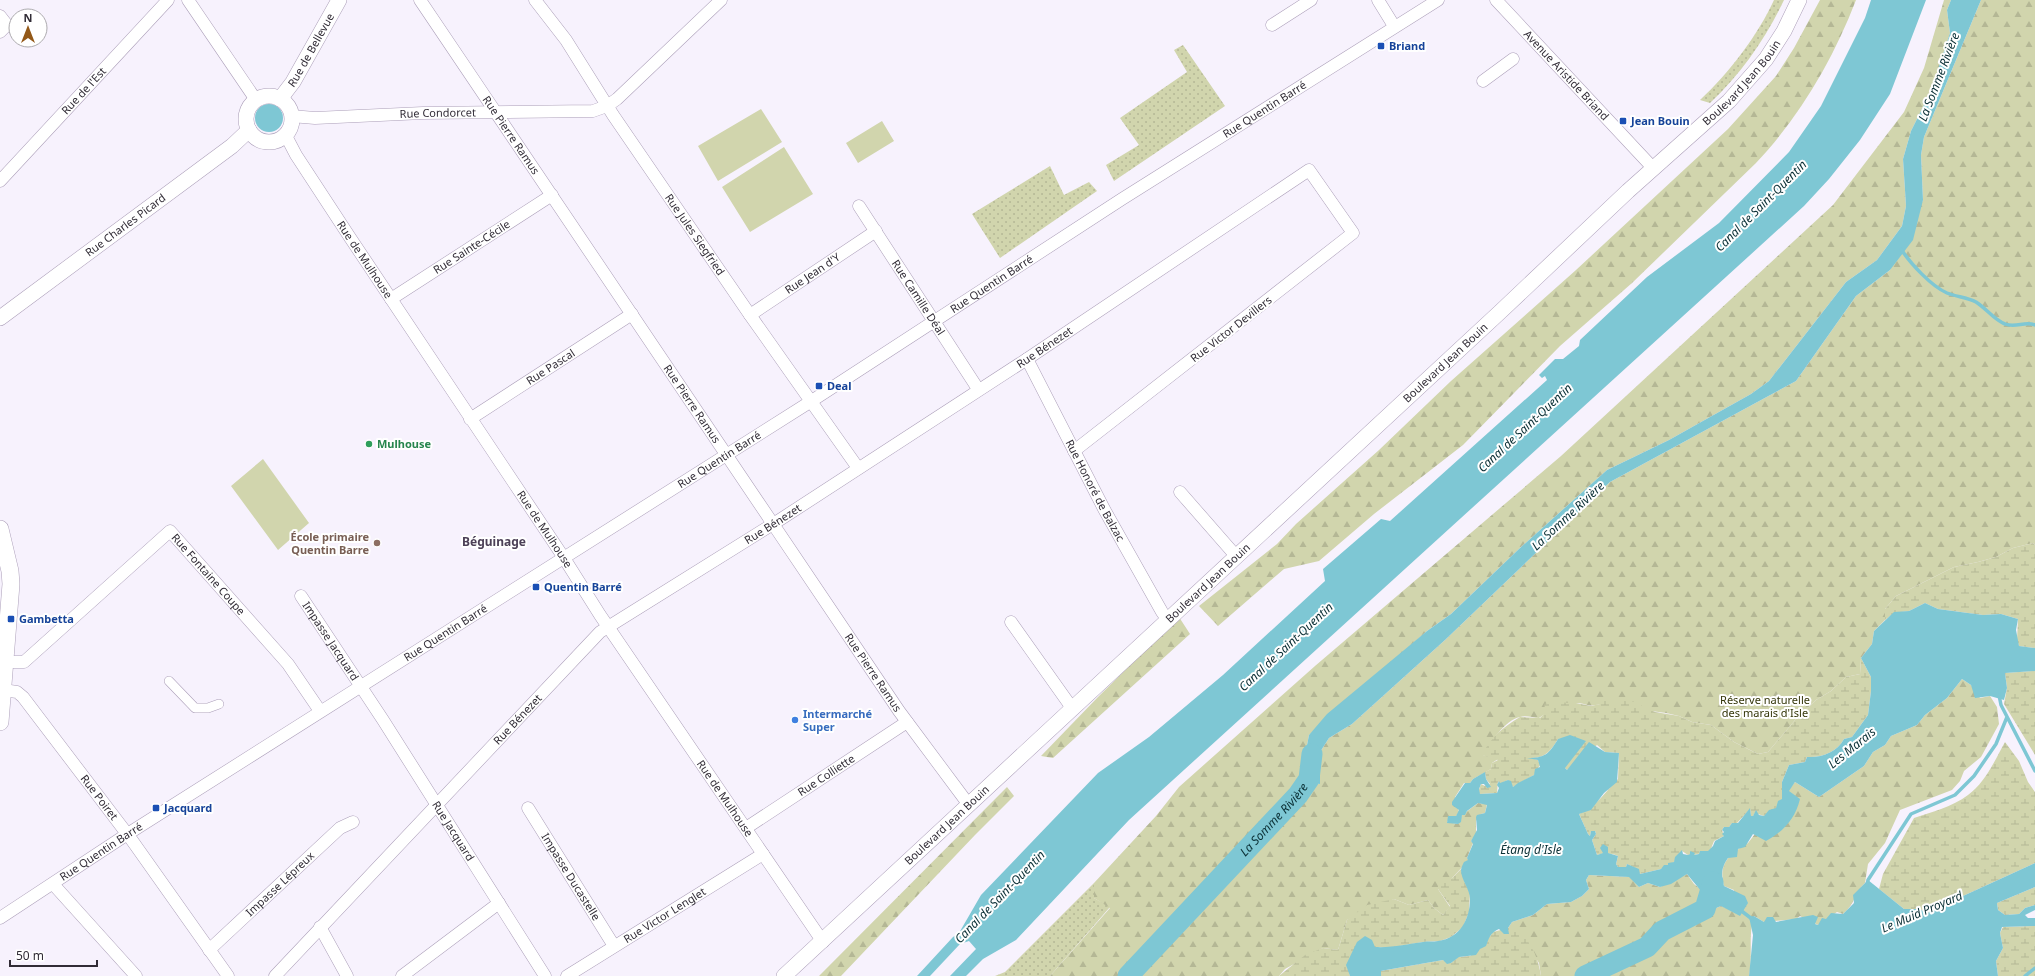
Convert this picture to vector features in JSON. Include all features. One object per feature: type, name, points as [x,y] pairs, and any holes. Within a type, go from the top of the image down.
[{"type":"main road","points":[[0,529],[10,571],[11,584],[0,722]]},
{"type":"street","name":"Rue de l'Est","points":[[0,181],[168,0]]},
{"type":"street","points":[[188,0],[256,100]]},
{"type":"street","name":"Rue de Bellevue","points":[[280,99],[293,82],[340,0]]},
{"type":"street","name":"Rue Pierre Ramus","points":[[420,0],[907,722],[968,805]]},
{"type":"street","name":"Rue Jules Siegfried","points":[[535,0],[566,40],[608,106],[750,315],[858,468]]},
{"type":"street","points":[[608,106],[721,0]]},
{"type":"street","points":[[1272,25],[1311,0]]},
{"type":"street","points":[[1378,0],[1394,26]]},
{"type":"street","name":"Rue Quentin Barré","points":[[0,918],[126,834],[810,402],[934,320],[1394,26],[1438,0]]},
{"type":"street","name":"Avenue Aristide Briand","points":[[1496,0],[1654,169]]},
{"type":"street","name":"Boulevard Jean Bouin","points":[[784,976],[823,942],[1167,619],[1729,101],[1766,59],[1784,31],[1799,0]]},
{"type":"street","points":[[0,16],[7,25],[0,32]]},
{"type":"street","points":[[1483,82],[1513,59]]},
{"type":"street","points":[[268,96],[280,99],[289,109],[291,116],[289,129],[285,134],[273,141],[259,140],[249,130],[246,124],[247,110],[256,100],[268,96]]},
{"type":"street","name":"Rue Condorcet","points":[[291,116],[315,118],[423,114],[593,111],[608,106]]},
{"type":"street","name":"Rue Charles Picard","points":[[0,318],[232,146],[249,130]]},
{"type":"street","name":"Rue de Mulhouse","points":[[285,134],[296,155],[470,419],[564,558],[608,628],[823,942]]},
{"type":"street","name":"Rue Bénezet","points":[[275,976],[600,632],[774,524],[978,389],[1027,359],[1309,170],[1329,198]]},
{"type":"street","name":"Rue Sainte-Cécile","points":[[391,299],[552,195]]},
{"type":"street","name":"Rue Victor Devillers","points":[[1074,451],[1353,233],[1329,198]]},
{"type":"street","name":"Rue Camille Déal","points":[[860,206],[978,389]]},
{"type":"street","name":"Rue Jean d'Y","points":[[750,315],[876,231]]},
{"type":"street","name":"Rue Pascal","points":[[470,419],[632,314]]},
{"type":"street","name":"Rue Honoré de Balzac","points":[[1027,359],[1104,509],[1167,619]]},
{"type":"street","points":[[1180,492],[1236,556]]},
{"type":"street","name":"Rue Fontaine Coupe","points":[[5,662],[24,662],[170,531],[288,664],[320,712]]},
{"type":"street","name":"Impasse Jacquard","points":[[301,596],[361,686]]},
{"type":"street","points":[[1011,622],[1072,708]]},
{"type":"street","points":[[169,681],[195,708],[208,708],[218,704]]},
{"type":"street","name":"Rue Jacquard","points":[[361,686],[545,976]]},
{"type":"street","name":"Rue Poiret","points":[[3,690],[17,692],[24,697],[126,834],[228,976]]},
{"type":"street","name":"Rue Colliette","points":[[746,828],[907,722]]},
{"type":"street","name":"Impasse Ducastelle","points":[[528,808],[614,946]]},
{"type":"street","name":"Impasse Lépreux","points":[[209,950],[340,828],[353,822]]},
{"type":"street","name":"Rue Victor Lenglet","points":[[567,976],[763,854]]},
{"type":"street","points":[[53,884],[136,976]]},
{"type":"street","points":[[402,976],[499,903]]},
{"type":"street","points":[[320,927],[347,976]]},
{"type":"green space","points":[[1774,0],[1784,0],[1761,42],[1752,55],[1732,80],[1710,103],[1700,100],[1722,78],[1742,53],[1760,27]]},
{"type":"green space","points":[[1820,0],[1856,0],[1837,44],[1814,86],[1787,126],[1756,163],[1632,283],[1560,346],[1463,445],[1374,514],[1319,561],[1284,569],[1218,626],[1199,606],[1277,544],[1296,524],[1379,450],[1451,381],[1576,270],[1728,129],[1776,76],[1794,48]]},
{"type":"green space","name":"Réserve naturelle des marais d'Isle","points":[[1944,0],[1951,0],[1947,10],[1950,33],[1931,91],[1911,131],[1903,159],[1906,206],[1902,226],[1877,260],[1846,282],[1769,381],[1751,394],[1669,440],[1607,470],[1520,548],[1451,614],[1427,631],[1309,735],[1300,781],[1320,784],[1320,752],[1329,738],[1352,724],[1445,640],[1610,482],[1796,381],[1856,296],[1890,270],[1923,200],[1921,155],[1924,137],[1981,0],[2035,0],[2035,545],[2033,543],[2013,548],[1996,557],[1954,567],[1896,596],[1885,609],[1885,620],[1874,631],[1872,644],[1861,658],[1860,674],[1846,677],[1831,691],[1816,700],[1796,719],[1768,752],[1758,754],[1734,742],[1711,725],[1692,722],[1679,716],[1666,713],[1600,704],[1589,705],[1575,703],[1556,709],[1539,718],[1525,716],[1514,719],[1498,733],[1483,755],[1498,759],[1492,763],[1491,769],[1473,779],[1470,783],[1464,783],[1455,797],[1459,812],[1456,816],[1451,816],[1447,822],[1458,824],[1462,815],[1478,803],[1487,804],[1485,813],[1481,814],[1476,821],[1476,834],[1471,841],[1473,843],[1467,858],[1469,860],[1452,878],[1438,889],[1450,907],[1443,915],[1434,908],[1428,900],[1409,905],[1394,899],[1347,920],[1338,950],[1323,948],[1285,969],[1279,976],[1050,976],[1110,908],[1094,898],[1094,883],[1156,816],[1179,787],[1315,666],[1561,456],[1833,205],[1904,112],[1924,68]]},
{"type":"green space","points":[[1183,45],[1225,106],[1114,181],[1106,165],[1139,145],[1120,118],[1187,72],[1174,50]]},
{"type":"green space","points":[[761,109],[782,142],[718,181],[698,146]]},
{"type":"green space","points":[[882,121],[894,141],[858,163],[846,143]]},
{"type":"green space","points":[[784,147],[813,194],[750,232],[722,187]]},
{"type":"green space","points":[[1050,166],[1064,195],[1089,182],[1097,191],[1000,258],[972,214]]},
{"type":"green space","points":[[263,459],[309,523],[278,550],[231,486]]},
{"type":"green space","points":[[2033,543],[2035,545],[2035,648],[2019,646],[2017,640],[2018,619],[2001,614],[1983,615],[1938,609],[1925,603],[1909,611],[1894,613],[1885,620],[1885,609],[1896,596],[1954,567],[1996,557],[2013,548]]},
{"type":"green space","points":[[1179,617],[1190,634],[1053,758],[1041,756],[1098,697]]},
{"type":"green space","points":[[1861,658],[1871,677],[1871,691],[1868,715],[1852,737],[1844,739],[1833,751],[1823,755],[1807,757],[1805,762],[1789,765],[1782,782],[1782,800],[1776,808],[1764,816],[1755,813],[1751,816],[1750,809],[1737,823],[1732,823],[1729,827],[1724,827],[1722,830],[1724,836],[1714,841],[1710,851],[1694,855],[1690,851],[1691,854],[1688,855],[1682,851],[1674,862],[1661,869],[1640,874],[1635,868],[1627,864],[1626,867],[1618,867],[1616,864],[1618,856],[1612,854],[1597,855],[1592,840],[1596,834],[1595,831],[1591,831],[1590,836],[1588,834],[1579,814],[1596,803],[1618,779],[1619,753],[1605,752],[1597,745],[1567,770],[1565,768],[1567,738],[1558,739],[1547,753],[1540,757],[1531,758],[1538,760],[1540,765],[1534,775],[1513,787],[1508,780],[1500,784],[1498,781],[1497,793],[1480,794],[1478,792],[1481,784],[1485,786],[1490,784],[1486,779],[1485,772],[1491,769],[1492,763],[1498,760],[1482,755],[1489,743],[1503,729],[1520,717],[1540,718],[1546,712],[1544,704],[1552,702],[1576,703],[1591,706],[1600,704],[1605,699],[1634,702],[1655,712],[1679,716],[1692,722],[1711,725],[1734,742],[1758,754],[1768,752],[1796,719],[1816,700],[1831,691],[1846,677],[1860,674]]},
{"type":"green space","points":[[2035,671],[2035,755],[2004,704],[2007,688],[2005,673]]},
{"type":"green space","points":[[1962,679],[1971,685],[1980,698],[1990,696],[1997,707],[1999,724],[1981,757],[1964,771],[1960,781],[1952,790],[1900,810],[1885,843],[1868,864],[1865,883],[1843,914],[1837,912],[1818,925],[1800,916],[1796,919],[1764,922],[1754,916],[1751,930],[1751,961],[1749,976],[1541,976],[1539,963],[1512,922],[1533,915],[1547,904],[1571,902],[1582,896],[1589,889],[1586,880],[1589,875],[1630,877],[1639,887],[1648,883],[1660,887],[1687,874],[1694,884],[1707,894],[1705,898],[1709,911],[1721,906],[1734,911],[1734,890],[1724,886],[1724,866],[1735,851],[1748,843],[1795,782],[1819,797],[1864,766],[1873,752],[1885,745],[1891,736],[1917,725],[1925,715],[1947,698]]},
{"type":"green space","points":[[2005,742],[2019,761],[2028,782],[2035,792],[2035,863],[1963,896],[1941,902],[1928,913],[1919,909],[1904,909],[1879,889],[1883,874],[1914,818],[1949,806],[1974,790],[1985,778]]},
{"type":"green space","points":[[1007,787],[1014,796],[841,976],[819,976]]},
{"type":"green space","points":[[1461,869],[1465,883],[1470,892],[1469,912],[1463,927],[1451,937],[1440,941],[1423,942],[1388,948],[1375,947],[1349,971],[1350,976],[1279,976],[1305,955],[1323,948],[1338,950],[1347,920],[1367,905],[1394,899],[1409,905],[1428,900],[1434,908],[1443,915],[1450,906],[1438,889],[1438,882],[1452,878]]},
{"type":"green space","points":[[1094,883],[1094,898],[1110,907],[1050,976],[995,976],[1005,972]]},
{"type":"green space","points":[[2035,887],[2035,905],[2025,908],[2019,914],[2005,915],[1998,910],[1997,903]]},
{"type":"green space","points":[[1512,922],[1535,953],[1541,976],[1381,976],[1381,971],[1443,960],[1451,963],[1458,957],[1470,956],[1487,943],[1487,940],[1493,932],[1508,928]]},
{"type":"green space","points":[[2035,926],[2035,976],[1998,976],[1996,961],[2003,948],[2000,933],[2003,927]]},
{"type":"water","name":"Canal de Saint-Quentin","points":[[1871,0],[1926,0],[1890,94],[1860,140],[1829,179],[1804,206],[1129,820],[1016,940],[983,959],[966,976],[950,976],[976,949],[969,941],[960,944],[930,976],[917,976],[953,937],[959,933],[981,895],[1098,773],[1149,737],[1223,675],[1325,581],[1323,569],[1381,519],[1390,521],[1547,380],[1545,376],[1542,378],[1539,375],[1555,359],[1563,359],[1579,346],[1580,340],[1647,277],[1719,223],[1789,152],[1821,106],[1865,18]]},
{"type":"water","points":[[1951,0],[1981,0],[1924,137],[1921,155],[1923,200],[1913,240],[1890,270],[1856,296],[1796,381],[1610,482],[1445,640],[1352,724],[1329,738],[1320,752],[1320,784],[1300,781],[1309,735],[1327,714],[1427,631],[1451,614],[1520,548],[1607,470],[1669,440],[1751,394],[1769,381],[1846,282],[1877,260],[1902,226],[1906,206],[1903,159],[1911,131],[1931,91],[1950,33],[1947,10]]},
{"type":"water","points":[[269,104],[279,108],[283,118],[279,128],[269,132],[259,128],[255,118],[259,108]]},
{"type":"water","name":"Étang d'Isle","points":[[1925,603],[1938,609],[1983,615],[2001,614],[2018,619],[2016,630],[2019,646],[2035,648],[2035,671],[2005,673],[2007,688],[2004,700],[1990,696],[1975,698],[1971,685],[1962,679],[1947,698],[1925,715],[1917,725],[1891,736],[1885,745],[1873,752],[1864,766],[1819,797],[1795,782],[1789,791],[1800,799],[1795,813],[1788,824],[1766,841],[1753,834],[1745,847],[1738,849],[1737,857],[1728,858],[1724,865],[1722,878],[1724,886],[1745,896],[1748,903],[1740,916],[1721,906],[1709,911],[1702,907],[1707,894],[1701,891],[1687,874],[1671,884],[1660,887],[1648,883],[1639,887],[1629,877],[1589,875],[1586,880],[1589,889],[1582,896],[1571,902],[1547,904],[1533,915],[1512,922],[1508,928],[1509,934],[1504,934],[1499,929],[1490,936],[1486,946],[1480,949],[1476,955],[1459,957],[1447,964],[1443,960],[1381,971],[1381,976],[1350,976],[1346,965],[1357,942],[1365,936],[1372,940],[1375,947],[1436,941],[1446,939],[1458,932],[1466,920],[1470,906],[1470,895],[1462,877],[1461,869],[1464,862],[1468,860],[1467,858],[1473,844],[1471,841],[1477,830],[1476,817],[1477,815],[1485,813],[1487,805],[1478,803],[1467,811],[1465,815],[1462,815],[1461,822],[1458,824],[1447,823],[1448,816],[1456,816],[1459,810],[1452,805],[1452,802],[1465,783],[1470,783],[1473,779],[1485,772],[1486,779],[1491,787],[1487,788],[1484,784],[1481,784],[1479,789],[1480,794],[1497,793],[1499,788],[1497,785],[1499,781],[1500,783],[1508,780],[1511,781],[1513,787],[1534,775],[1535,769],[1540,767],[1538,760],[1527,758],[1538,757],[1546,754],[1558,739],[1570,735],[1586,741],[1565,768],[1567,770],[1589,742],[1605,752],[1619,753],[1617,782],[1604,793],[1591,810],[1579,814],[1588,834],[1590,836],[1591,831],[1595,831],[1596,834],[1592,840],[1597,855],[1603,853],[1600,848],[1603,844],[1608,847],[1608,853],[1618,856],[1616,864],[1618,867],[1626,867],[1627,864],[1639,869],[1640,874],[1661,869],[1664,865],[1674,862],[1675,857],[1682,850],[1683,854],[1688,855],[1690,854],[1690,851],[1695,853],[1694,855],[1699,854],[1700,851],[1708,851],[1713,846],[1715,841],[1724,836],[1722,834],[1724,832],[1722,830],[1724,827],[1729,827],[1732,823],[1738,823],[1750,808],[1751,816],[1753,816],[1756,810],[1759,815],[1764,816],[1769,810],[1776,808],[1778,801],[1782,799],[1782,782],[1789,765],[1805,762],[1807,757],[1823,755],[1833,751],[1844,739],[1852,737],[1868,715],[1871,677],[1861,658],[1872,644],[1874,631],[1894,612],[1909,611]]},
{"type":"water","name":"Le Muid Proyard","points":[[2035,863],[2035,887],[1997,903],[1998,910],[2005,915],[2019,914],[2025,908],[2035,905],[2035,910],[2025,915],[2028,918],[2035,918],[2035,926],[2002,927],[2000,933],[2003,948],[1996,961],[1998,976],[1749,976],[1753,935],[1749,917],[1754,916],[1764,922],[1767,917],[1773,917],[1776,922],[1813,915],[1818,917],[1815,924],[1818,925],[1822,918],[1826,919],[1831,913],[1843,914],[1854,903],[1853,895],[1868,880],[1904,909],[1919,909],[1928,913],[1941,902],[1963,896]]},
{"type":"waterway","points":[[1901,249],[1921,274],[1941,290],[1976,302],[1997,320],[2005,324],[2035,325]]},
{"type":"waterway","points":[[1999,695],[2001,705],[2035,771]]},
{"type":"waterway","points":[[1867,885],[1868,880],[1911,814],[1955,795],[1974,776],[1996,744],[2007,717]]},
{"type":"waterway","name":"La Somme Rivière","points":[[1128,976],[1298,795],[1309,779],[1312,754]]},
{"type":"waterway","points":[[1585,976],[1647,947],[1662,931],[1705,909],[1713,882]]},
{"type":"waterway","points":[[1739,909],[1752,919]]},
{"type":"waterway","points":[[2025,976],[2035,968]]},
{"type":"place","name":"Briand","points":[[1381,46]]},
{"type":"place","name":"Jean Bouin","points":[[1623,121]]},
{"type":"place","name":"Deal","points":[[819,386]]},
{"type":"place","name":"Mulhouse","points":[[369,444]]},
{"type":"place","name":"École primaire Quentin Barre","points":[[377,543]]},
{"type":"place","name":"Quentin Barré","points":[[536,587]]},
{"type":"place","name":"Gambetta","points":[[11,619]]},
{"type":"place","name":"Intermarché Super","points":[[795,720]]},
{"type":"place","name":"Jacquard","points":[[156,808]]},
{"type":"district","name":"Béguinage","points":[[494,542]]},
{"type":"water label","name":"Les Marais","points":[[1852,748]]}]
